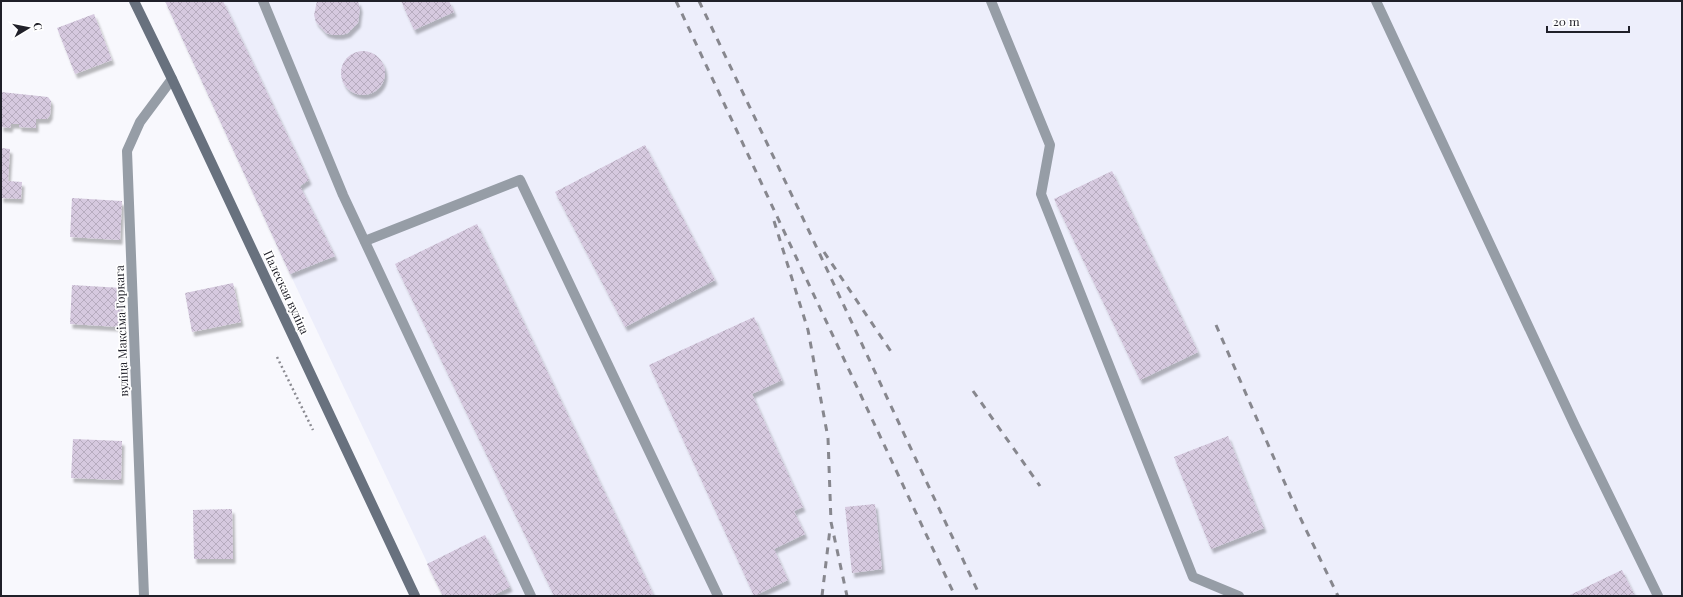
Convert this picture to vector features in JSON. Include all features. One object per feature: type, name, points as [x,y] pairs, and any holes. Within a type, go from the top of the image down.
[{"type":"main road","name":"Палеская вуліца","points":[[134,1],[415,596]]},
{"type":"street","points":[[263,1],[343,195],[531,596]]},
{"type":"street","points":[[991,1],[1050,146],[1041,194],[1193,577],[1239,596]]},
{"type":"street","points":[[1376,1],[1575,426],[1658,596]]},
{"type":"street","name":"вуліца Максіма Горкага","points":[[144,596],[127,151],[140,122],[172,79]]},
{"type":"street","points":[[365,241],[520,180],[718,596]]},
{"type":"path","points":[[277,357],[315,433]]},
{"type":"shaded area","points":[[165,1],[1682,1],[1682,596],[443,596],[290,274]]},
{"type":"building","points":[[165,1],[223,1],[309,180],[300,186],[335,256],[290,274]]},
{"type":"building","points":[[317,1],[358,1],[360,8],[358,23],[348,33],[333,35],[326,33],[316,22],[314,15]]},
{"type":"building","points":[[401,1],[449,1],[454,12],[414,30]]},
{"type":"building","points":[[94,14],[112,60],[75,74],[57,28]]},
{"type":"building","points":[[359,51],[367,51],[379,57],[385,69],[385,77],[379,89],[367,95],[359,95],[347,89],[341,77],[341,69],[347,57]]},
{"type":"building","points":[[1,92],[48,97],[51,101],[50,115],[47,119],[36,119],[36,128],[19,127],[19,124],[11,124],[10,128],[1,127]]},
{"type":"building","points":[[645,145],[715,280],[625,327],[555,192]]},
{"type":"building","points":[[1,148],[10,149],[8,181],[22,182],[21,199],[1,198]]},
{"type":"building","points":[[1112,171],[1198,352],[1140,380],[1054,199]]},
{"type":"building","points":[[72,198],[122,201],[120,240],[70,237]]},
{"type":"building","points":[[477,224],[654,596],[554,596],[395,264]]},
{"type":"building","points":[[233,283],[241,322],[192,332],[185,293]]},
{"type":"building","points":[[72,285],[122,288],[120,327],[70,324]]},
{"type":"building","points":[[754,317],[782,380],[752,394],[803,507],[794,511],[805,534],[774,549],[788,580],[754,596],[649,365]]},
{"type":"building","points":[[1228,436],[1264,528],[1211,549],[1174,457]]},
{"type":"building","points":[[73,439],[122,441],[121,480],[71,478]]},
{"type":"building","points":[[875,504],[882,569],[852,573],[845,507]]},
{"type":"building","points":[[232,509],[233,559],[194,559],[193,510]]},
{"type":"building","points":[[485,535],[510,587],[492,596],[443,596],[427,564]]},
{"type":"building","points":[[1622,570],[1635,596],[1568,596],[1603,579]]},
{"type":"railway","points":[[676,1],[955,596]]},
{"type":"railway","points":[[699,1],[980,596]]},
{"type":"railway","points":[[774,221],[808,330],[828,438],[831,522],[847,596]]},
{"type":"railway","points":[[824,252],[894,356]]},
{"type":"railway","points":[[1216,325],[1297,511],[1338,596]]},
{"type":"railway","points":[[973,391],[1040,486]]},
{"type":"railway","points":[[822,596],[830,529]]}]
